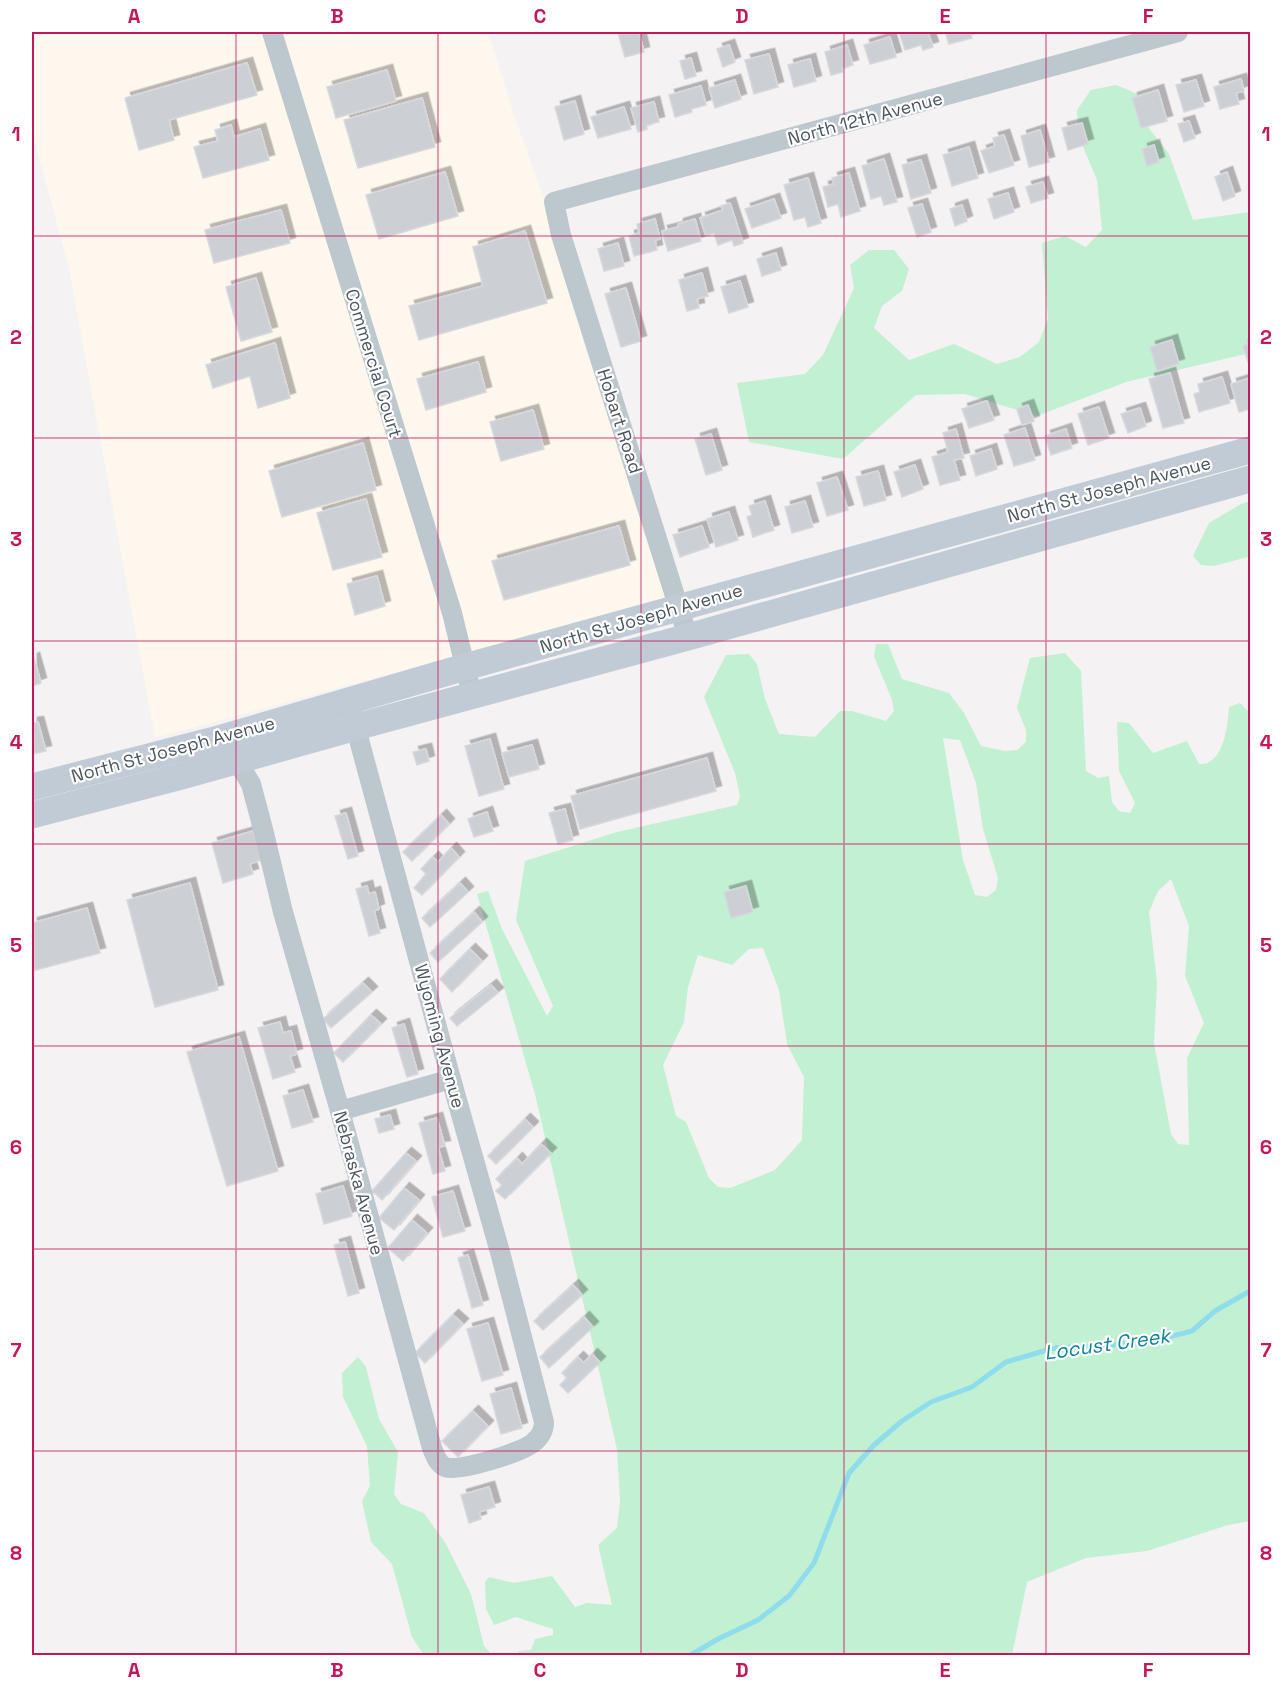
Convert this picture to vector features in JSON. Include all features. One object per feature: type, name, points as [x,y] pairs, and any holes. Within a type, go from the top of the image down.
[{"type":"main road","name":"North St Joseph Avenue","points":[[32,787],[222,738],[347,700],[1251,450]]},
{"type":"main road","name":"North St Joseph Avenue","points":[[32,815],[688,637],[1251,479]]},
{"type":"street","name":"Commercial Court","points":[[272,32],[452,613],[472,695]]},
{"type":"street","name":"North 12th Avenue","points":[[554,204],[554,202],[1178,32]]},
{"type":"street","name":"Hobart Road","points":[[554,204],[561,235],[688,637]]},
{"type":"street","name":"Wyoming Avenue","points":[[347,700],[531,1371]]},
{"type":"street","name":"Nebraska Avenue","points":[[222,738],[251,784],[283,912],[432,1448],[441,1464],[450,1469],[464,1468],[501,1457],[533,1443],[540,1436],[544,1427],[531,1371]]},
{"type":"street","points":[[340,1111],[451,1079]]},
{"type":"shaded area","points":[[32,32],[488,32],[515,118],[685,593],[155,738],[69,269],[32,131]]},
{"type":"green space","points":[[1116,85],[1138,94],[1141,118],[1169,154],[1193,220],[1250,212],[1250,353],[1126,382],[1037,416],[965,394],[916,395],[843,459],[749,442],[737,383],[805,374],[823,355],[854,288],[850,265],[869,250],[894,250],[909,269],[902,291],[882,306],[874,328],[909,360],[954,344],[997,364],[1020,357],[1039,342],[1048,319],[1042,243],[1065,236],[1086,247],[1102,230],[1097,180],[1078,135],[1077,110],[1091,90]]},
{"type":"green space","points":[[1250,501],[1250,558],[1214,566],[1201,565],[1193,556],[1209,523]]},
{"type":"green space","points":[[876,644],[888,644],[902,679],[949,693],[964,713],[981,746],[1005,751],[1017,750],[1026,742],[1026,730],[1017,708],[1030,658],[1065,653],[1081,671],[1086,771],[1098,778],[1109,776],[1112,802],[1119,811],[1130,813],[1135,803],[1119,771],[1117,722],[1129,723],[1153,753],[1187,741],[1199,764],[1203,764],[1208,763],[1219,752],[1226,729],[1229,707],[1240,703],[1249,712],[1250,1521],[1228,1525],[1147,1551],[1086,1558],[1027,1582],[1012,1655],[516,1655],[519,1651],[531,1650],[535,1639],[553,1635],[553,1629],[516,1617],[494,1625],[486,1609],[485,1582],[489,1577],[514,1583],[552,1576],[575,1607],[587,1603],[612,1605],[599,1544],[617,1528],[620,1501],[617,1449],[535,1094],[477,894],[488,891],[502,929],[547,1016],[553,1006],[516,920],[525,861],[617,832],[737,805],[740,796],[735,773],[704,697],[726,655],[749,654],[757,664],[765,699],[779,734],[815,737],[840,711],[852,711],[886,721],[894,711],[892,700],[874,656]],"holes":[[[943,738],[960,740],[976,783],[983,829],[998,878],[996,890],[987,897],[975,895],[963,860]],[[1171,879],[1189,926],[1185,976],[1204,1023],[1187,1058],[1189,1145],[1178,1144],[1171,1134],[1154,1043],[1157,983],[1149,912],[1158,891]],[[763,948],[779,990],[787,1044],[804,1077],[802,1140],[775,1170],[730,1188],[718,1187],[709,1178],[686,1122],[676,1116],[663,1065],[684,1022],[688,987],[698,955],[732,965],[749,949]]]},
{"type":"green space","points":[[358,1357],[366,1367],[379,1419],[398,1452],[394,1494],[401,1504],[424,1513],[446,1544],[471,1594],[484,1646],[492,1655],[424,1655],[412,1637],[392,1564],[371,1542],[362,1501],[370,1486],[367,1446],[343,1397],[342,1373]]},
{"type":"building","points":[[639,32],[644,52],[625,57],[618,33]]},
{"type":"building","points":[[899,32],[928,32],[933,47],[923,50],[921,45],[905,50]]},
{"type":"building","points":[[945,32],[970,32],[972,38],[949,44]]},
{"type":"building","points":[[890,37],[896,57],[870,64],[864,45]]},
{"type":"building","points":[[729,45],[735,62],[723,67],[717,49]]},
{"type":"building","points":[[847,45],[853,65],[842,68],[843,72],[831,75],[825,52]]},
{"type":"building","points":[[769,54],[778,87],[754,94],[745,60]]},
{"type":"building","points":[[691,58],[696,76],[685,79],[680,61]]},
{"type":"building","points":[[810,59],[816,81],[794,87],[788,65]]},
{"type":"building","points":[[247,63],[257,95],[169,120],[174,140],[139,150],[125,98]]},
{"type":"building","points":[[387,70],[396,101],[336,118],[327,87]]},
{"type":"building","points":[[1241,79],[1244,91],[1236,93],[1239,104],[1220,109],[1214,87]]},
{"type":"building","points":[[735,80],[741,99],[715,108],[709,88]]},
{"type":"building","points":[[1196,80],[1204,106],[1184,112],[1176,85]]},
{"type":"building","points":[[701,86],[706,105],[675,117],[669,95]]},
{"type":"building","points":[[1158,90],[1167,121],[1141,128],[1132,98]]},
{"type":"building","points":[[422,98],[435,147],[358,168],[344,120]]},
{"type":"building","points":[[575,101],[584,134],[564,140],[555,107]]},
{"type":"building","points":[[654,102],[659,122],[646,125],[647,129],[638,132],[631,108]]},
{"type":"building","points":[[624,107],[631,129],[598,138],[591,117]]},
{"type":"building","points":[[1189,121],[1195,138],[1184,142],[1178,124]]},
{"type":"building","points":[[1082,123],[1088,144],[1068,150],[1062,128]]},
{"type":"building","points":[[231,125],[234,137],[260,129],[269,160],[203,178],[194,147],[218,141],[215,130]]},
{"type":"building","points":[[1040,130],[1049,162],[1029,167],[1021,136]]},
{"type":"building","points":[[1004,135],[1014,165],[989,173],[981,151],[995,146],[993,138]]},
{"type":"building","points":[[1154,145],[1159,162],[1147,166],[1142,149]]},
{"type":"building","points":[[969,147],[978,178],[952,186],[943,155]]},
{"type":"building","points":[[884,159],[897,202],[884,205],[881,196],[871,199],[862,166]]},
{"type":"building","points":[[921,160],[931,193],[911,199],[902,165]]},
{"type":"building","points":[[445,172],[458,216],[379,239],[366,195]]},
{"type":"building","points":[[1227,172],[1235,196],[1223,201],[1215,177]]},
{"type":"building","points":[[849,173],[860,211],[841,217],[838,204],[828,207],[823,187],[834,184],[832,178]]},
{"type":"building","points":[[808,178],[821,223],[808,227],[805,217],[794,220],[784,185]]},
{"type":"building","points":[[1043,182],[1048,198],[1031,203],[1026,187]]},
{"type":"building","points":[[1008,193],[1014,212],[994,219],[988,199]]},
{"type":"building","points":[[774,199],[781,218],[752,228],[745,209]]},
{"type":"building","points":[[730,203],[743,243],[734,246],[732,240],[718,245],[714,233],[706,236],[700,218],[723,210],[721,206]]},
{"type":"building","points":[[922,204],[931,232],[917,237],[908,208]]},
{"type":"building","points":[[962,205],[967,221],[955,226],[950,209]]},
{"type":"building","points":[[281,210],[290,243],[214,263],[205,230]]},
{"type":"building","points":[[655,219],[660,239],[655,240],[657,250],[634,256],[629,236],[639,233],[637,224]]},
{"type":"building","points":[[695,219],[701,241],[668,251],[662,231]]},
{"type":"building","points":[[525,231],[547,303],[419,340],[409,306],[483,286],[473,247]]},
{"type":"building","points":[[618,243],[624,266],[604,271],[598,249]]},
{"type":"building","points":[[776,253],[781,270],[762,276],[757,259]]},
{"type":"building","points":[[702,273],[708,296],[697,299],[699,308],[687,311],[679,280]]},
{"type":"building","points":[[256,278],[272,332],[241,341],[226,287]]},
{"type":"building","points":[[740,281],[748,307],[729,313],[721,287]]},
{"type":"building","points":[[626,288],[641,341],[621,347],[605,294]]},
{"type":"building","points":[[1172,340],[1179,364],[1157,371],[1150,347]]},
{"type":"building","points":[[275,343],[290,398],[258,408],[250,376],[213,388],[206,365]]},
{"type":"building","points":[[1250,343],[1250,361],[1248,362],[1243,346]]},
{"type":"building","points":[[478,362],[486,392],[426,410],[417,379]]},
{"type":"building","points":[[1170,373],[1184,423],[1163,428],[1149,379]]},
{"type":"building","points":[[1222,377],[1230,403],[1199,412],[1194,394],[1200,392],[1198,384]]},
{"type":"building","points":[[1250,378],[1250,409],[1239,412],[1231,384]]},
{"type":"building","points":[[987,401],[994,420],[969,428],[962,409]]},
{"type":"building","points":[[1028,405],[1034,421],[1022,425],[1017,409]]},
{"type":"building","points":[[1099,407],[1109,438],[1088,445],[1078,414]]},
{"type":"building","points":[[1140,408],[1146,426],[1128,433],[1121,414]]},
{"type":"building","points":[[533,410],[544,449],[501,461],[490,422]]},
{"type":"building","points":[[1025,428],[1035,460],[1014,466],[1004,435]]},
{"type":"building","points":[[956,429],[964,458],[954,460],[960,480],[940,485],[932,457],[948,452],[943,433]]},
{"type":"building","points":[[1066,429],[1072,448],[1051,455],[1045,436]]},
{"type":"building","points":[[711,434],[722,470],[706,475],[695,439]]},
{"type":"building","points":[[363,443],[376,490],[282,517],[269,471]]},
{"type":"building","points":[[991,449],[997,469],[976,476],[970,456]]},
{"type":"building","points":[[915,465],[923,489],[902,497],[894,472]]},
{"type":"building","points":[[878,471],[886,500],[864,506],[856,477]]},
{"type":"building","points":[[837,477],[848,510],[827,516],[817,483]]},
{"type":"building","points":[[366,499],[382,557],[333,570],[317,513]]},
{"type":"building","points":[[765,501],[774,530],[753,537],[747,517],[752,515],[749,506]]},
{"type":"building","points":[[805,501],[813,527],[792,533],[785,507]]},
{"type":"building","points":[[729,512],[738,540],[716,547],[707,519]]},
{"type":"building","points":[[619,526],[630,565],[504,600],[492,561]]},
{"type":"building","points":[[702,526],[709,547],[680,557],[673,535]]},
{"type":"building","points":[[377,576],[385,606],[355,615],[347,584]]},
{"type":"building","points":[[34,658],[41,683],[32,686],[32,659]]},
{"type":"building","points":[[38,722],[46,751],[32,754],[32,723]]},
{"type":"building","points":[[490,739],[504,789],[479,796],[465,746]]},
{"type":"building","points":[[532,745],[539,769],[509,777],[502,753]]},
{"type":"building","points":[[426,749],[429,761],[417,765],[413,752]]},
{"type":"building","points":[[707,758],[716,791],[580,829],[571,796]]},
{"type":"building","points":[[565,809],[573,840],[558,844],[549,813]]},
{"type":"building","points":[[487,812],[493,831],[474,837],[468,819]]},
{"type":"building","points":[[346,813],[358,856],[348,859],[335,816]]},
{"type":"building","points":[[441,815],[449,824],[412,861],[403,852]]},
{"type":"building","points":[[253,831],[261,860],[250,864],[253,874],[223,883],[212,843]]},
{"type":"building","points":[[451,848],[459,857],[422,895],[414,888],[426,874],[421,869],[433,857],[438,862]]},
{"type":"building","points":[[190,883],[218,990],[155,1007],[127,900]]},
{"type":"building","points":[[460,883],[468,892],[430,927],[422,918]]},
{"type":"building","points":[[367,886],[369,894],[375,892],[379,909],[374,911],[380,933],[369,936],[356,889]]},
{"type":"building","points":[[746,886],[753,912],[731,918],[724,892]]},
{"type":"building","points":[[87,908],[100,953],[32,971],[32,923]]},
{"type":"building","points":[[474,912],[482,922],[438,962],[430,953]]},
{"type":"building","points":[[470,949],[482,961],[452,992],[440,979]]},
{"type":"building","points":[[363,983],[372,992],[331,1028],[323,1019]]},
{"type":"building","points":[[491,985],[498,993],[457,1026],[450,1018]]},
{"type":"building","points":[[371,1015],[381,1024],[343,1062],[334,1053]]},
{"type":"building","points":[[280,1022],[283,1033],[291,1031],[297,1054],[290,1056],[295,1072],[273,1079],[258,1028]]},
{"type":"building","points":[[404,1024],[418,1074],[407,1077],[392,1028]]},
{"type":"building","points":[[239,1037],[278,1171],[227,1186],[187,1052]]},
{"type":"building","points":[[303,1090],[313,1122],[292,1128],[283,1096]]},
{"type":"building","points":[[390,1115],[394,1129],[379,1133],[375,1119]]},
{"type":"building","points":[[437,1118],[445,1146],[438,1147],[445,1171],[433,1174],[419,1123]]},
{"type":"building","points":[[525,1119],[533,1127],[496,1164],[488,1156]]},
{"type":"building","points":[[541,1144],[551,1153],[505,1199],[496,1191],[502,1185],[496,1179],[517,1158],[522,1164]]},
{"type":"building","points":[[406,1153],[416,1161],[382,1200],[372,1191]]},
{"type":"building","points":[[343,1186],[352,1216],[324,1224],[316,1194]]},
{"type":"building","points":[[404,1188],[419,1200],[394,1230],[379,1218]]},
{"type":"building","points":[[453,1191],[465,1231],[443,1237],[432,1197]]},
{"type":"building","points":[[412,1220],[427,1233],[403,1261],[388,1248]]},
{"type":"building","points":[[345,1242],[359,1293],[348,1296],[334,1245]]},
{"type":"building","points":[[468,1255],[483,1305],[472,1308],[458,1258]]},
{"type":"building","points":[[573,1285],[582,1295],[543,1330],[534,1321]]},
{"type":"building","points":[[453,1315],[463,1324],[425,1363],[415,1353]]},
{"type":"building","points":[[584,1317],[593,1327],[549,1368],[540,1357]]},
{"type":"building","points":[[488,1323],[503,1375],[482,1381],[467,1329]]},
{"type":"building","points":[[592,1354],[600,1362],[568,1393],[560,1385],[567,1378],[562,1373],[578,1357],[584,1363]]},
{"type":"building","points":[[511,1388],[522,1428],[501,1434],[490,1394]]},
{"type":"building","points":[[473,1411],[488,1426],[458,1457],[442,1441]]},
{"type":"building","points":[[489,1487],[495,1507],[479,1512],[481,1519],[469,1523],[461,1495]]},
{"type":"waterway","name":"Locust Creek","points":[[689,1656],[758,1620],[789,1596],[814,1563],[849,1473],[874,1445],[902,1421],[931,1402],[972,1387],[1006,1362],[1054,1348],[1157,1340],[1192,1331],[1215,1311],[1250,1291]]}]
